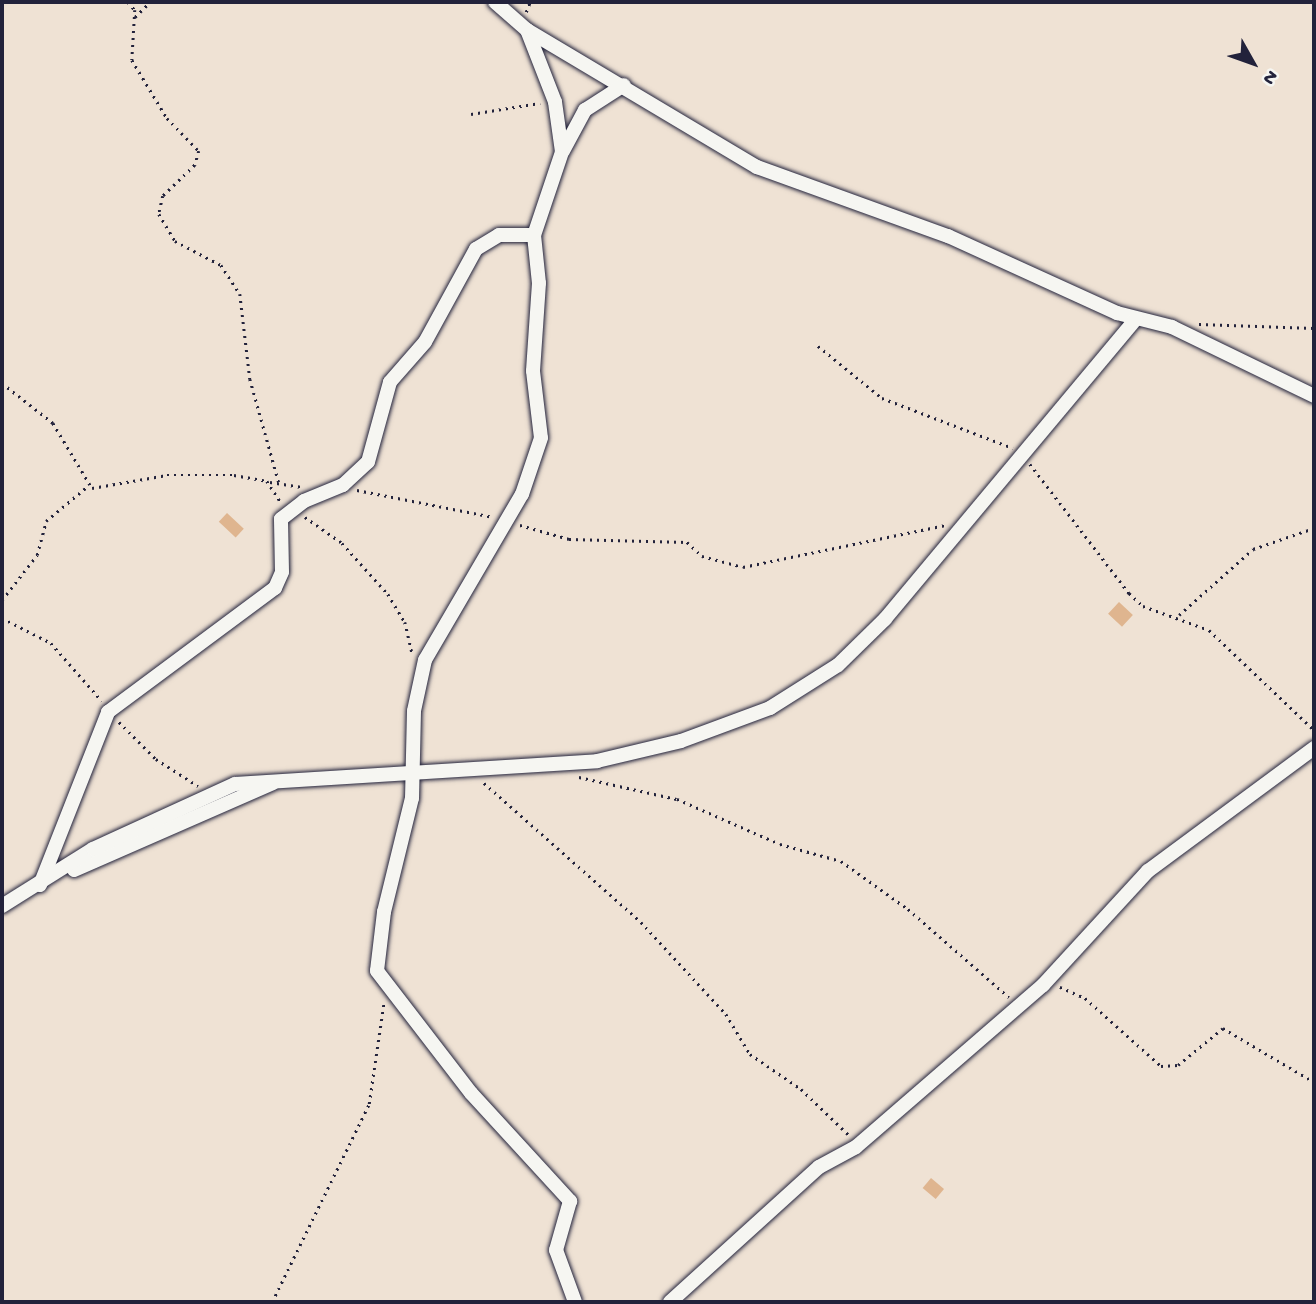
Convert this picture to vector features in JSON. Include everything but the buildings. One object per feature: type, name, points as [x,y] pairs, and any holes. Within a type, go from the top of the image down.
[{"type":"street","points":[[495,2],[527,30],[624,85],[757,167],[948,236],[1063,292],[1136,319],[1172,327],[1314,396]]},
{"type":"street","points":[[527,30],[555,102],[562,152]]},
{"type":"street","points":[[575,1302],[556,1250],[570,1201],[471,1093],[383,983],[377,971],[381,927],[413,774],[416,692],[425,660],[531,476],[541,438],[533,371],[539,283],[534,235],[562,152],[585,110],[624,85]]},
{"type":"street","points":[[40,885],[108,712],[275,588],[282,572],[285,515],[317,494],[332,490],[368,462],[390,382],[425,342],[476,249],[499,234],[534,235]]},
{"type":"street","points":[[40,885],[93,849],[211,792],[285,778],[413,774],[465,768],[597,761],[681,741],[770,708],[838,666],[965,523],[1020,452],[1136,319]]},
{"type":"street","points":[[670,1302],[756,1231],[819,1167],[856,1147],[1016,1005],[1043,985],[1148,871],[1314,748]]},
{"type":"street","points":[[2,905],[40,885],[285,778]]},
{"type":"path","points":[[128,2],[135,17],[132,60],[167,118],[199,151],[195,165],[163,196],[159,214],[175,241],[221,265],[240,294],[250,379],[279,483]]},
{"type":"path","points":[[135,17],[150,2]]},
{"type":"path","points":[[471,114],[555,102]]},
{"type":"path","points":[[1172,327],[1314,328]]},
{"type":"path","points":[[818,346],[881,398],[1020,452],[1129,593],[1143,606],[1179,615],[1250,664],[1314,730]]},
{"type":"path","points":[[2,383],[53,424],[89,485],[98,489],[167,475],[267,481],[317,494]]},
{"type":"path","points":[[267,481],[280,499],[285,515],[342,543],[380,584],[405,622],[412,658]]},
{"type":"path","points":[[2,600],[37,555],[46,522],[89,485]]},
{"type":"path","points":[[332,490],[422,500],[569,539],[687,542],[702,556],[743,567],[965,523]]},
{"type":"path","points":[[1179,615],[1254,549],[1314,528]]},
{"type":"path","points":[[2,618],[57,649],[108,712],[156,759],[211,792]]},
{"type":"path","points":[[465,768],[641,922],[726,1014],[740,1043],[843,1125],[856,1147]]},
{"type":"path","points":[[569,775],[690,803],[780,844],[850,866],[1016,1005]]},
{"type":"path","points":[[272,1302],[369,1104],[383,983]]},
{"type":"path","points":[[1043,985],[1076,991],[1161,1066],[1188,1059],[1223,1028],[1314,1082]]}]
